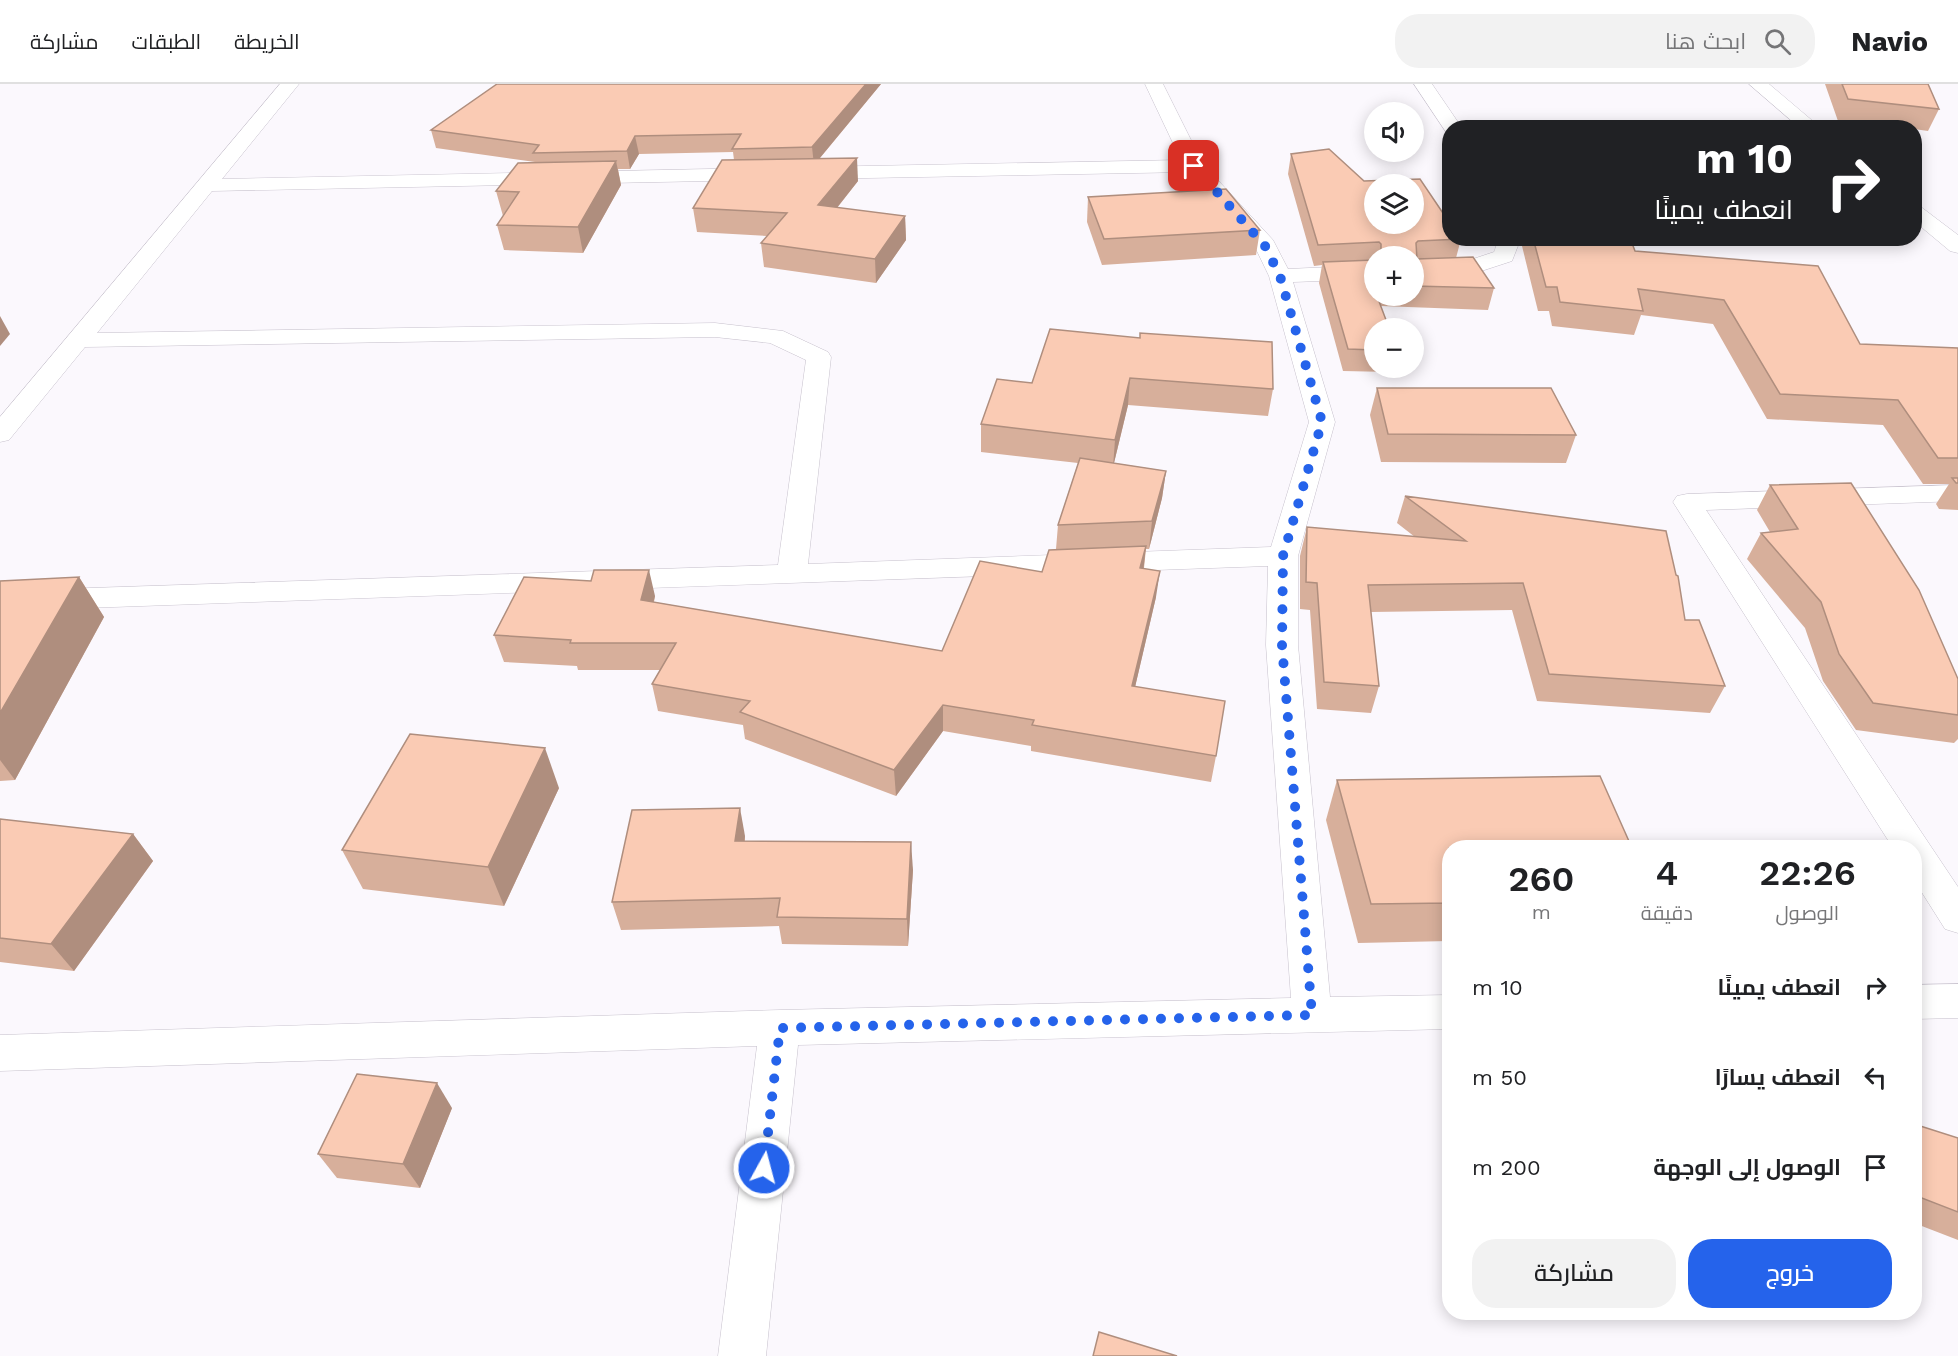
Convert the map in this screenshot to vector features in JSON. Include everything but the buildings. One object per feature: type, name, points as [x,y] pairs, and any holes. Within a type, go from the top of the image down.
[{"type":"street","points":[[0,434],[290,84]]},
{"type":"street","points":[[1154,84],[1194,166],[1265,246],[1280,276],[1322,422],[1283,556],[1282,645],[1312,1015]]},
{"type":"street","points":[[1423,84],[1448,120]]},
{"type":"street","points":[[1758,84],[1802,120]]},
{"type":"street","points":[[207,185],[1194,166]]},
{"type":"street","points":[[1922,217],[1958,246]]},
{"type":"street","points":[[1424,270],[1466,268],[1504,256],[1507,246]]},
{"type":"street","points":[[1280,276],[1364,272]]},
{"type":"street","points":[[77,340],[715,330],[774,336],[819,357],[792,574]]},
{"type":"street","points":[[1907,840],[1687,502],[1958,493]]},
{"type":"street","points":[[0,601],[1283,556]]},
{"type":"street","points":[[1922,863],[1958,918]]},
{"type":"street","points":[[1922,1002],[1958,1001]]},
{"type":"street","points":[[0,1053],[780,1028],[1442,1012]]},
{"type":"street","points":[[742,1356],[780,1028]]},
{"type":"route","points":[[764,1168],[780,1028],[1312,1015],[1282,645],[1283,556],[1322,422],[1280,276],[1265,246],[1194,166]]}]
